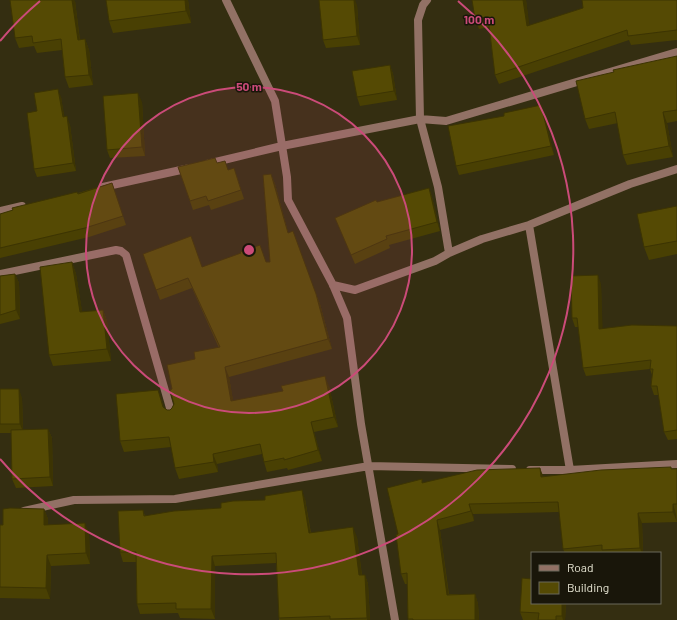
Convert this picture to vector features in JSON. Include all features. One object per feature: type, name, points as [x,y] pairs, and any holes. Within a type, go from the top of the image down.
[{"type":"street","points":[[226,0],[275,101],[288,177],[288,200],[333,285],[347,318],[361,424],[395,620]]},
{"type":"street","points":[[427,0],[423,5],[418,20],[420,119],[438,187],[449,253]]},
{"type":"street","points":[[98,189],[282,146],[420,119],[446,121],[677,52]]},
{"type":"street","points":[[333,285],[355,290],[435,261],[449,253],[482,239],[529,225],[630,184],[677,170]]},
{"type":"street","points":[[0,211],[30,204]]},
{"type":"street","points":[[529,225],[570,470]]},
{"type":"street","points":[[0,274],[116,250],[123,252],[126,255],[172,415]]},
{"type":"street","points":[[15,513],[74,500],[175,499],[369,466],[570,470],[677,464]]},
{"type":"building","points":[[10,0],[72,0],[78,40],[85,39],[89,75],[65,77],[61,39],[33,43],[32,36],[15,38]]},
{"type":"building","points":[[106,0],[185,0],[186,11],[109,21]]},
{"type":"building","points":[[319,0],[354,0],[357,36],[323,40]]},
{"type":"building","points":[[472,0],[523,0],[527,26],[583,8],[582,0],[677,0],[677,30],[628,36],[627,30],[495,75],[488,17],[475,19]]},
{"type":"building","points":[[677,56],[677,110],[663,112],[669,146],[623,155],[615,112],[585,119],[576,81],[614,72],[613,70]]},
{"type":"building","points":[[390,65],[394,91],[357,97],[352,71]]},
{"type":"building","points":[[58,89],[63,117],[67,116],[73,163],[34,169],[27,113],[37,111],[34,93]]},
{"type":"building","points":[[138,93],[142,147],[107,150],[103,96]]},
{"type":"building","points":[[541,105],[551,146],[456,166],[448,126],[504,116],[504,113]]},
{"type":"building","points":[[215,158],[217,163],[225,161],[228,170],[234,168],[241,190],[208,201],[206,196],[190,201],[178,167]]},
{"type":"building","points":[[271,174],[288,233],[293,231],[316,294],[328,339],[225,367],[231,401],[283,391],[281,386],[325,376],[334,417],[311,422],[318,450],[284,460],[284,458],[264,462],[260,444],[213,454],[214,462],[175,468],[169,437],[120,441],[116,394],[158,390],[163,407],[170,410],[174,404],[170,390],[172,389],[167,365],[195,359],[194,352],[220,347],[188,278],[156,290],[143,254],[191,236],[202,267],[260,245],[266,262],[270,262],[263,175]]},
{"type":"building","points":[[112,183],[123,216],[85,228],[0,248],[0,214],[13,210],[12,208],[77,192],[78,194]]},
{"type":"building","points":[[429,188],[437,222],[386,236],[387,239],[351,255],[335,218],[376,200],[377,202]]},
{"type":"building","points":[[677,206],[677,241],[644,247],[637,214]]},
{"type":"building","points":[[72,262],[80,312],[103,310],[107,349],[49,355],[40,267]]},
{"type":"building","points":[[15,274],[16,310],[0,315],[0,276]]},
{"type":"building","points":[[598,275],[599,329],[632,325],[677,326],[677,430],[664,432],[657,386],[651,386],[653,369],[650,369],[651,360],[583,368],[577,318],[572,318],[571,276]]},
{"type":"building","points":[[0,389],[19,389],[20,424],[0,424]]},
{"type":"building","points":[[48,429],[50,477],[12,479],[11,430]]},
{"type":"building","points":[[671,467],[671,469],[677,469],[677,504],[673,504],[673,512],[638,513],[640,548],[602,550],[602,545],[563,549],[558,502],[469,504],[471,511],[437,520],[447,595],[475,594],[475,620],[408,619],[407,573],[401,574],[396,535],[398,534],[387,488],[422,479],[422,483],[477,470],[540,468],[541,477],[601,470]]},
{"type":"building","points":[[302,490],[309,533],[353,527],[359,575],[365,575],[367,618],[330,619],[330,616],[279,618],[276,553],[212,556],[211,609],[176,609],[176,603],[137,604],[136,552],[120,552],[118,511],[143,510],[144,516],[174,511],[221,508],[221,503],[265,500],[265,496]]},
{"type":"building","points":[[3,509],[44,509],[44,525],[85,523],[86,553],[47,555],[46,588],[0,587],[0,525],[3,525]]},
{"type":"building","points":[[522,578],[531,579],[531,604],[562,604],[562,616],[556,616],[556,620],[538,620],[539,613],[520,612]]}]
